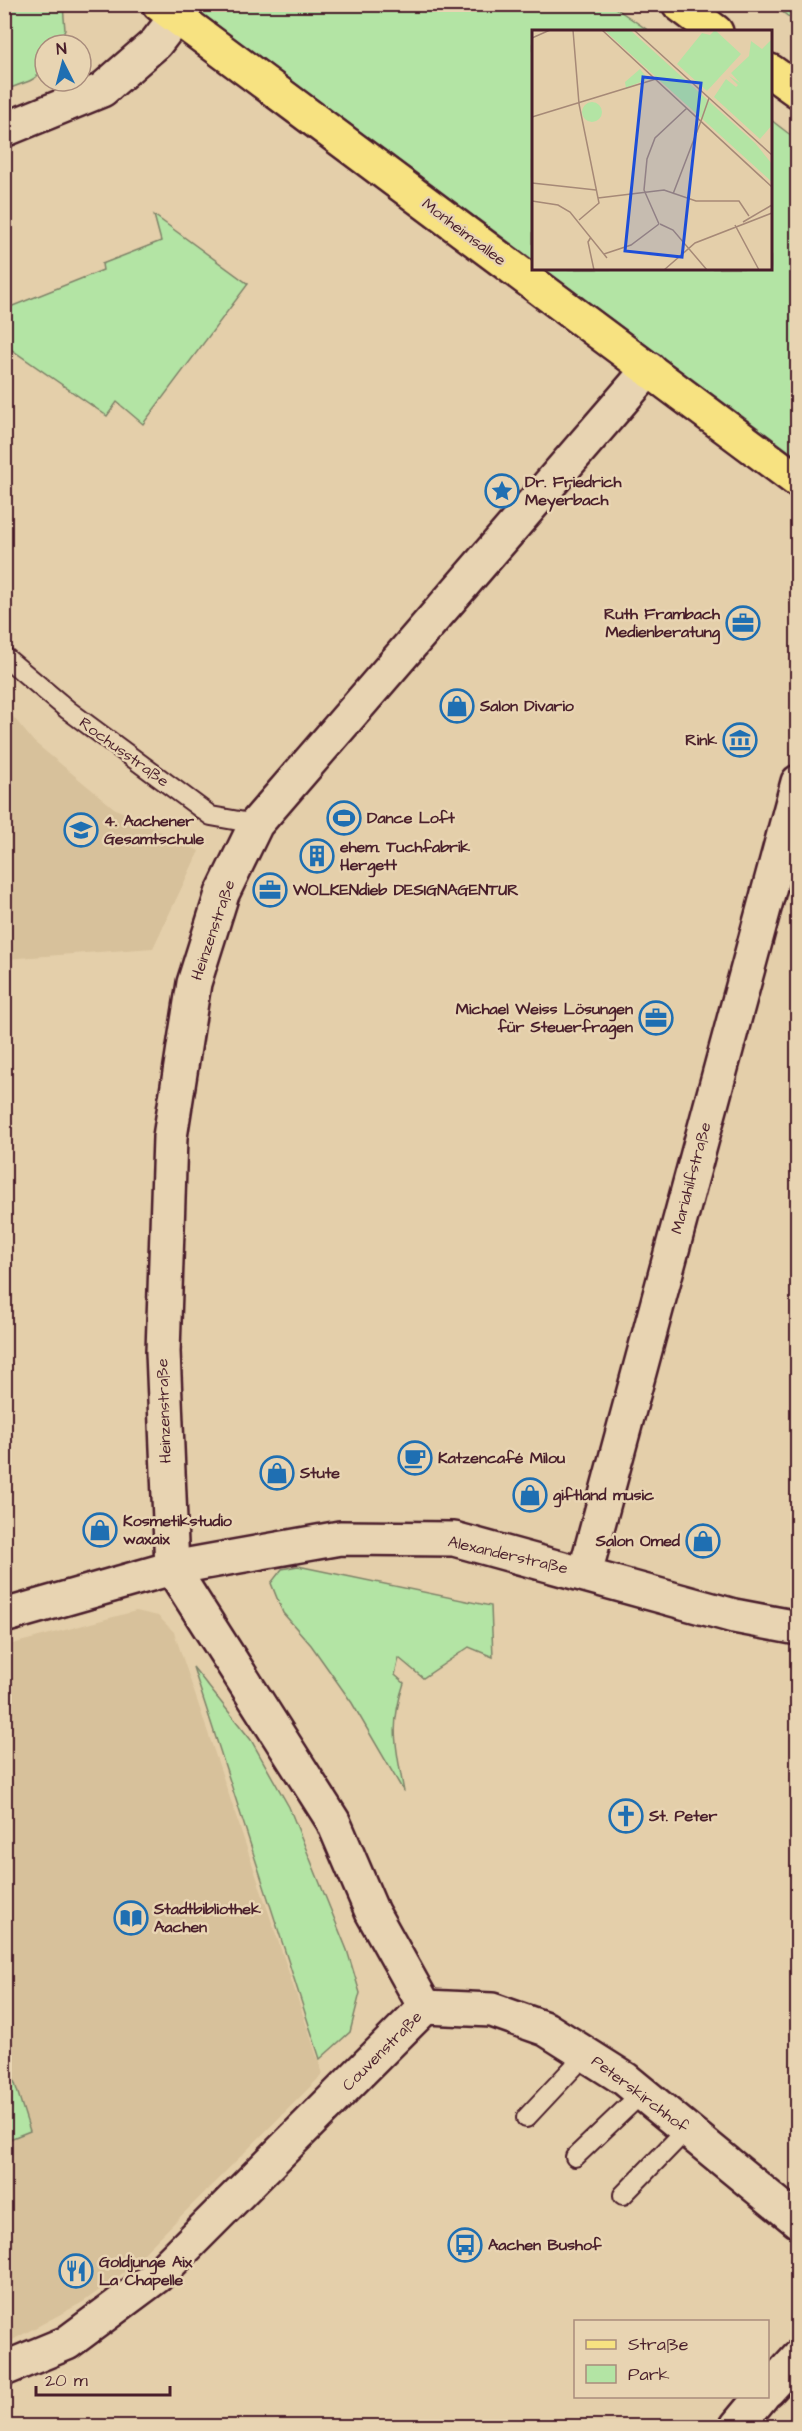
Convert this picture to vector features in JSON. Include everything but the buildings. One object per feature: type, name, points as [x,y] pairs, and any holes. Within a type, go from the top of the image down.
[{"type":"main road","points":[[679,4],[713,30]]},
{"type":"main road","name":"Monheimsallee","points":[[168,11],[798,481]]},
{"type":"main road","points":[[772,72],[798,91]]},
{"type":"street","points":[[4,130],[102,90],[156,43],[168,11]]},
{"type":"street","name":"Heinzenstraße","points":[[172,1568],[163,1352],[170,1137],[194,983],[222,894],[256,824],[649,369]]},
{"type":"street","name":"Mariahilfstraße","points":[[585,1573],[798,782]]},
{"type":"street","name":"Alexanderstraße","points":[[4,1616],[172,1568],[340,1538],[454,1539],[585,1573],[734,1616],[798,1628]]},
{"type":"street","name":"Couvenstraße","points":[[4,2369],[67,2343],[157,2276],[425,2007],[372,1912],[333,1821],[172,1568]]},
{"type":"street","name":"Peterskirchhof","points":[[425,2007],[492,2010],[546,2029],[625,2079],[798,2221]]},
{"type":"street","points":[[769,2389],[798,2357]]},
{"type":"street","points":[[737,2427],[761,2398]]},
{"type":"lane","name":"Rochusstraße","points":[[4,657],[68,710],[211,816],[256,824]]},
{"type":"lane","points":[[526,2118],[586,2054]]},
{"type":"lane","points":[[574,2157],[642,2093]]},
{"type":"lane","points":[[624,2195],[687,2129]]},
{"type":"shaded area","name":"4. Aachener Gesamtschule","points":[[5,707],[34,742],[114,808],[199,851],[153,948],[5,959]]},
{"type":"shaded area","name":"Stadtbibliothek Aachen","points":[[136,1611],[158,1616],[174,1632],[323,2074],[127,2270],[83,2302],[5,2344],[5,1646]]},
{"type":"green space","points":[[5,4],[63,5],[63,33],[33,33],[33,79],[5,90]]},
{"type":"green space","points":[[190,5],[611,5],[648,30],[532,30],[532,259]]},
{"type":"green space","points":[[773,5],[797,5],[797,23]]},
{"type":"green space","points":[[772,121],[797,140],[797,457],[545,270],[772,270]]},
{"type":"green space","points":[[154,215],[248,284],[143,424],[117,402],[107,416],[5,345],[5,309],[103,270],[102,264],[161,241]]},
{"type":"green space","points":[[298,1566],[491,1606],[493,1657],[469,1647],[423,1678],[399,1658],[395,1675],[404,1683],[399,1699],[395,1737],[404,1792],[352,1703],[311,1645],[283,1613],[271,1583],[282,1569]]},
{"type":"green space","points":[[193,1667],[251,1740],[289,1807],[347,1950],[360,1993],[350,2032],[320,2059]]},
{"type":"green space","points":[[4,2049],[30,2131],[5,2141],[4,2141]]},
{"type":"place","name":"Dr. Friedrich Meyerbach","points":[[502,491]]},
{"type":"place","name":"Ruth Frambach Medienberatung","points":[[743,623]]},
{"type":"place","name":"Salon Divario","points":[[457,706]]},
{"type":"place","name":"Rink","points":[[740,740]]},
{"type":"place","name":"Dance Loft","points":[[344,818]]},
{"type":"place","name":"4. Aachener Gesamtschule","points":[[81,830]]},
{"type":"place","name":"ehem. Tuchfabrik Hergett","points":[[317,856]]},
{"type":"place","name":"WOLKENdieb DESIGNAGENTUR","points":[[270,890]]},
{"type":"place","name":"Michael Weiss Lösungen für Steuerfragen","points":[[656,1018]]},
{"type":"place","name":"Katzencafé Milou","points":[[415,1458]]},
{"type":"place","name":"Stute","points":[[277,1473]]},
{"type":"place","name":"giftland music","points":[[530,1495]]},
{"type":"place","name":"Kosmetikstudio waxaix","points":[[100,1530]]},
{"type":"place","name":"Salon Omed","points":[[703,1541]]},
{"type":"place","name":"St. Peter","points":[[626,1816]]},
{"type":"place","name":"Stadtbibliothek Aachen","points":[[131,1918]]},
{"type":"place","name":"Aachen Bushof","points":[[465,2245]]},
{"type":"place","name":"Goldjunge Aix La Chapelle","points":[[76,2271]]}]
